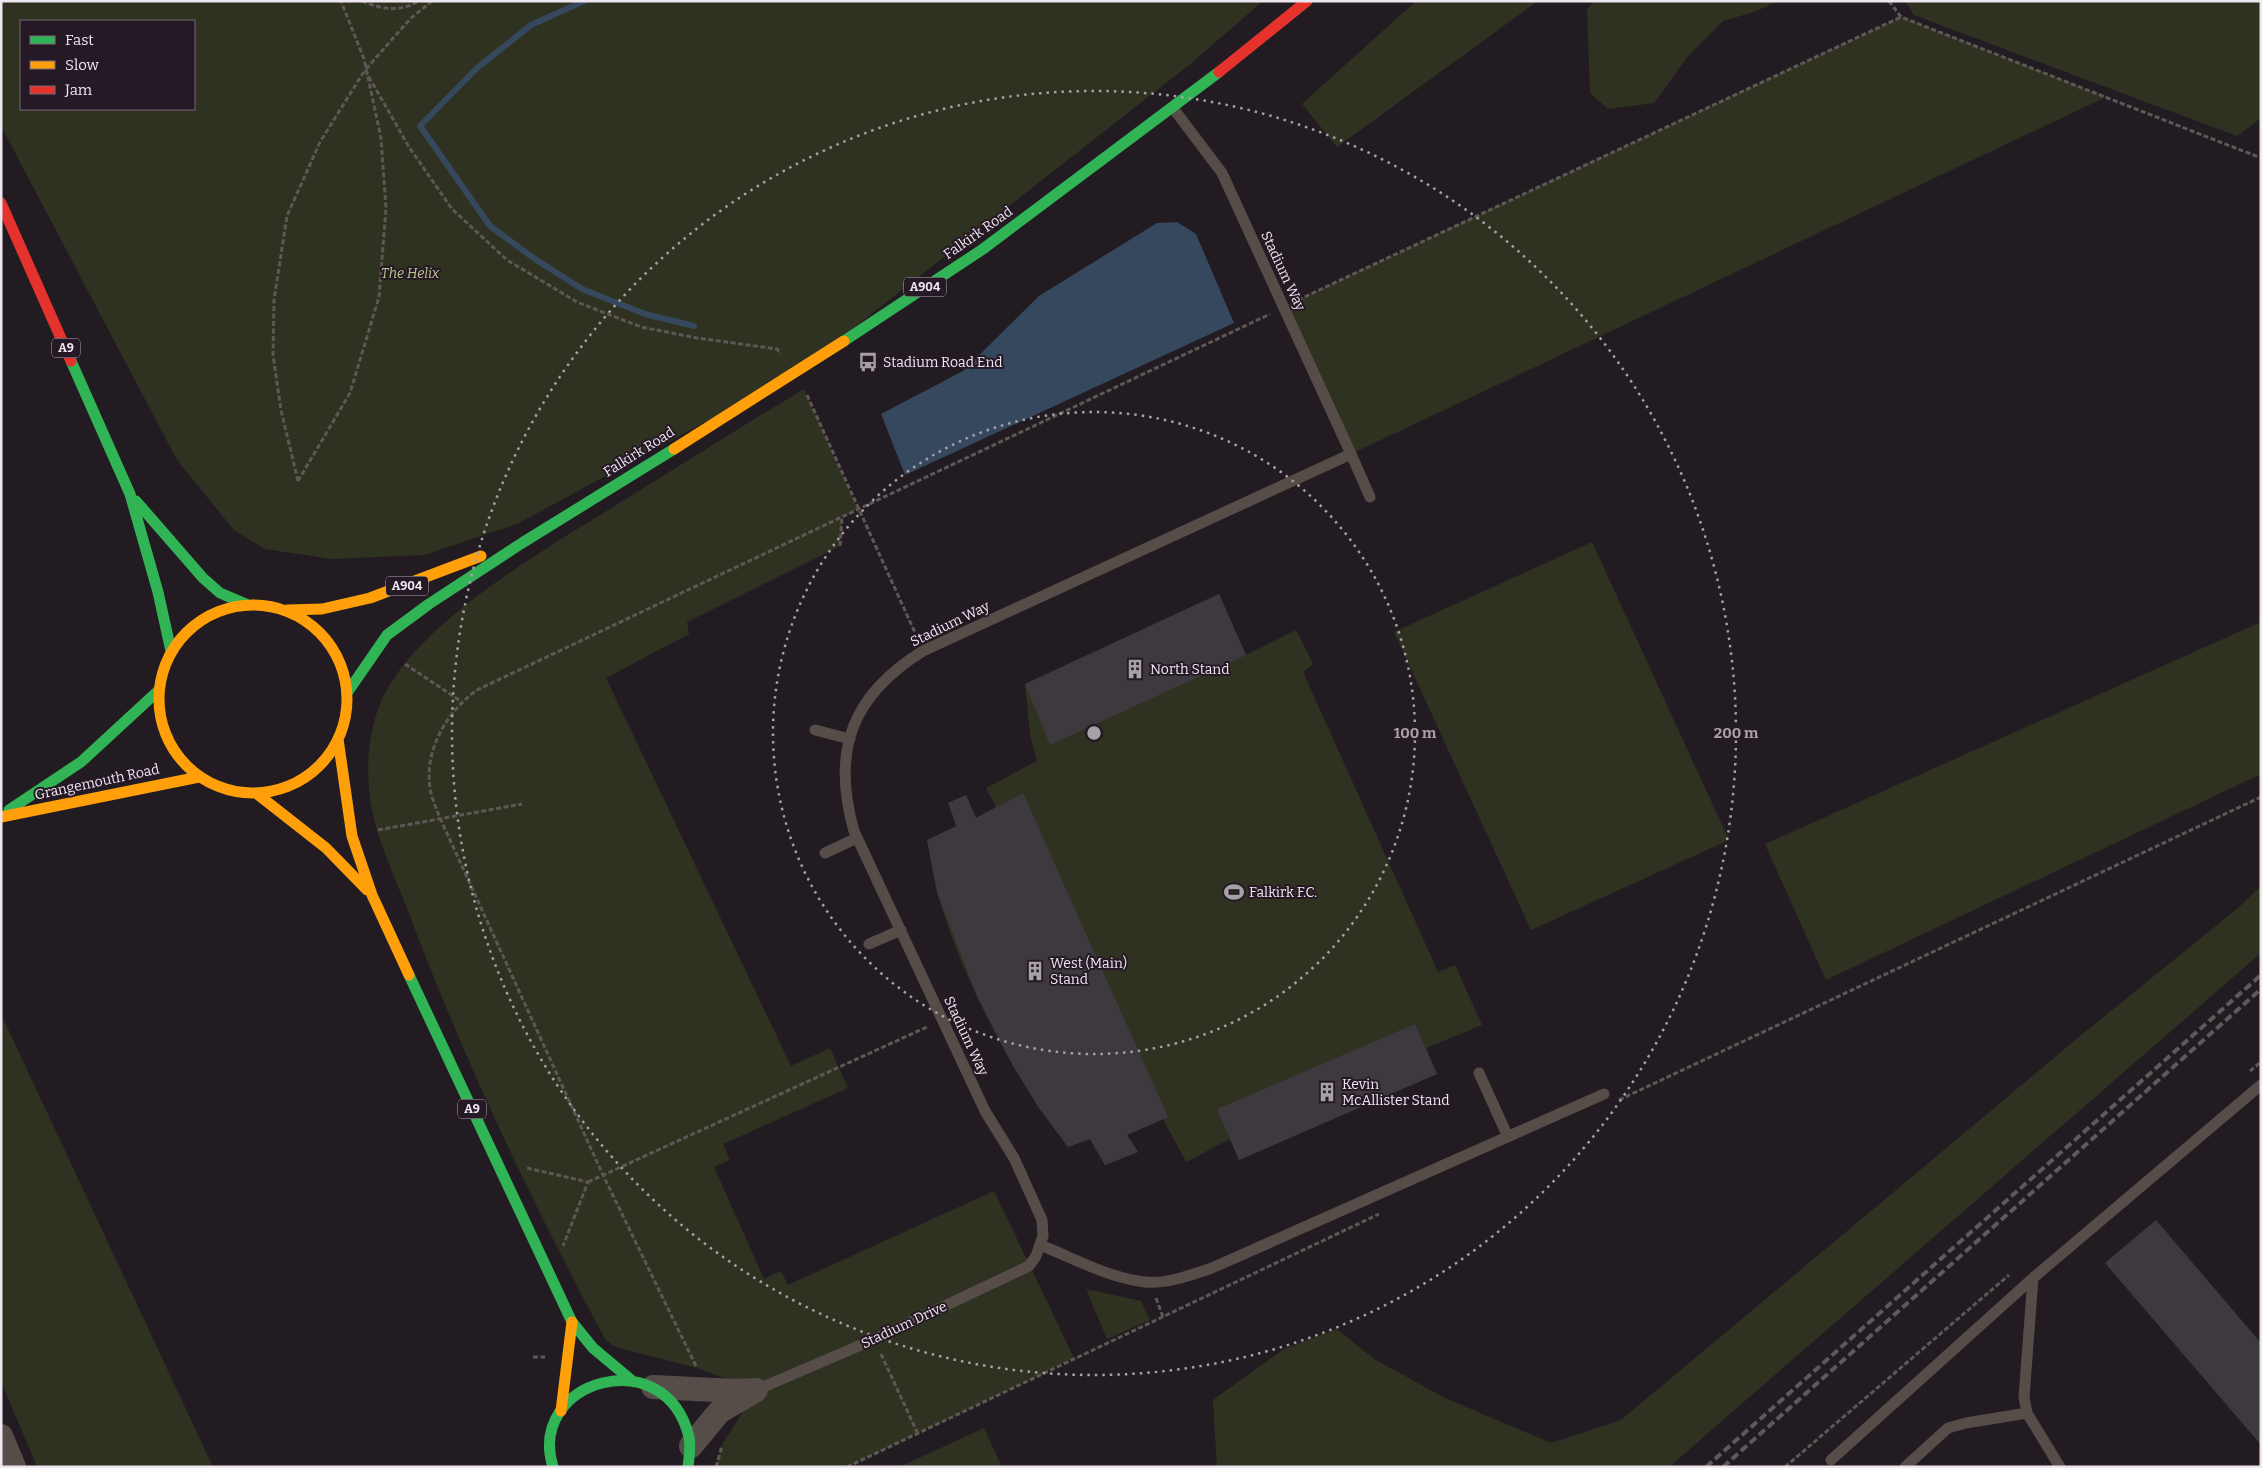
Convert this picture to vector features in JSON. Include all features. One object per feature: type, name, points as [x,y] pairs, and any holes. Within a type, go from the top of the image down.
[{"type":"main road","name":"Falkirk Road","points":[[347,693],[387,635],[429,604],[522,543],[796,372],[982,249],[1174,108],[1307,1]]},
{"type":"main road","name":"A9","points":[[1,203],[130,494],[158,592],[171,651]]},
{"type":"main road","name":"A9","points":[[130,494],[203,578],[220,593],[246,604]]},
{"type":"main road","name":"Falkirk Road","points":[[287,610],[322,608],[370,598],[522,543]]},
{"type":"main road","points":[[246,604],[287,610],[310,624],[329,643],[342,666],[347,693],[346,716],[338,739],[324,760],[305,778],[281,789],[256,793],[226,790],[199,777],[175,754],[161,724],[158,692],[162,670],[171,651],[190,628],[216,611],[246,604]]},
{"type":"main road","name":"Grangemouth Road","points":[[1,816],[81,762],[132,713],[158,692]]},
{"type":"main road","name":"A9","points":[[338,739],[352,836],[372,895],[572,1322],[593,1348],[630,1379]]},
{"type":"main road","name":"Grangemouth Road","points":[[1,816],[199,777]]},
{"type":"main road","name":"A9","points":[[256,793],[326,848],[372,895]]},
{"type":"main road","name":"A9","points":[[561,1411],[569,1359],[572,1322]]},
{"type":"main road","points":[[553,1467],[550,1439],[561,1411],[574,1396],[591,1385],[610,1379],[630,1379],[653,1387],[668,1397],[680,1411],[688,1428],[690,1456]]},
{"type":"street","name":"Stadium Drive","points":[[653,1387],[756,1390]]},
{"type":"street","name":"Stadium Drive","points":[[690,1456],[719,1412],[756,1390]]},
{"type":"street","points":[[1,1436],[14,1467]]},
{"type":"street","points":[[536,1467],[550,1439]]},
{"type":"lane","name":"Stadium Way","points":[[1174,108],[1222,173],[1370,497]]},
{"type":"lane","name":"Stadium Way","points":[[1040,1245],[1044,1236],[1042,1220],[1014,1158],[985,1111],[857,838],[848,811],[846,788],[846,762],[856,720],[868,697],[899,668],[923,652],[1351,454]]},
{"type":"lane","points":[[816,730],[850,739]]},
{"type":"lane","points":[[825,853],[857,838]]},
{"type":"lane","points":[[869,944],[901,930]]},
{"type":"lane","points":[[1479,1073],[1508,1137]]},
{"type":"lane","points":[[1831,1460],[2033,1278],[2261,1085]]},
{"type":"lane","points":[[1040,1245],[1124,1278],[1147,1282],[1182,1278],[1212,1268],[1604,1094]]},
{"type":"lane","name":"Stadium Drive","points":[[756,1390],[875,1339],[1029,1266],[1040,1245]]},
{"type":"lane","points":[[2033,1278],[2024,1397],[2027,1413],[2060,1467]]},
{"type":"lane","points":[[1906,1467],[1948,1428],[1966,1423],[2027,1413]]},
{"type":"path","points":[[341,1],[364,59],[365,70],[381,138],[386,208],[378,297],[350,393],[298,481],[281,410],[272,355],[274,300],[287,216],[320,142],[365,70],[410,18],[432,1]]},
{"type":"path","points":[[362,1],[378,8],[395,8],[418,1]]},
{"type":"path","points":[[1889,1],[1902,17],[2261,158]]},
{"type":"path","points":[[708,1390],[603,1175],[440,818],[431,792],[430,768],[435,741],[446,721],[462,702],[486,686],[1284,307],[1902,17]]},
{"type":"path","points":[[365,70],[409,147],[452,209],[507,260],[577,302],[641,327],[698,338],[777,349],[796,372],[923,652]]},
{"type":"path","points":[[840,546],[842,517]]},
{"type":"path","points":[[405,664],[462,702]]},
{"type":"path","points":[[378,830],[522,804]]},
{"type":"path","points":[[526,1167],[588,1182],[942,1020]]},
{"type":"path","points":[[560,1255],[588,1182]]},
{"type":"path","points":[[875,1339],[918,1432]]},
{"type":"path","points":[[716,1467],[722,1445],[729,1432],[719,1412]]},
{"type":"green space","name":"The Helix","points":[[1,1],[1263,1],[1189,65],[796,373],[517,524],[424,555],[332,559],[265,549],[234,530],[177,460],[1,126]]},
{"type":"green space","points":[[1416,1],[1538,1],[1337,147],[1302,104]]},
{"type":"green space","points":[[1594,1],[1779,1],[1754,12],[1723,21],[1688,56],[1654,103],[1608,109],[1590,93],[1587,10]]},
{"type":"green space","points":[[1905,1],[2261,1],[2261,118],[2237,136],[1914,15]]},
{"type":"green space","points":[[1901,17],[2106,97],[1351,454],[1283,307]]},
{"type":"green space","points":[[804,389],[858,509],[842,517],[840,546],[687,622],[689,634],[606,678],[791,1066],[830,1048],[848,1088],[723,1144],[730,1160],[714,1167],[764,1279],[781,1271],[788,1285],[994,1191],[1074,1358],[847,1467],[716,1467],[722,1445],[756,1390],[697,1368],[622,1349],[612,1345],[605,1339],[526,1184],[453,1025],[431,971],[379,837],[369,788],[369,749],[377,711],[388,688],[407,661],[460,610],[524,563]]},
{"type":"green space","points":[[1592,542],[1729,840],[1531,930],[1394,632]]},
{"type":"green space","points":[[1219,594],[1246,655],[1296,630],[1313,664],[1303,672],[1438,972],[1455,965],[1482,1025],[1426,1048],[1437,1074],[1239,1160],[1230,1139],[1186,1162],[1163,1119],[1127,1135],[1138,1152],[1105,1165],[1090,1139],[1068,1147],[1028,1089],[992,1027],[976,995],[949,930],[936,889],[927,840],[956,826],[948,803],[966,795],[976,818],[996,807],[986,788],[1037,761],[1030,735],[1025,684]]},
{"type":"green space","points":[[2261,622],[2261,774],[1826,980],[1765,844]]},
{"type":"green space","points":[[2261,886],[2261,953],[1669,1467],[1217,1467],[1213,1400],[1284,1349],[1337,1329],[1374,1359],[1445,1398],[1551,1443],[1621,1420],[2085,1032],[2238,908]]},
{"type":"green space","points":[[1,1014],[213,1467],[37,1467],[1,1381]]},
{"type":"green space","points":[[1086,1289],[1141,1301],[1150,1320],[1107,1339]]},
{"type":"green space","points":[[984,1428],[1002,1467],[899,1467],[908,1463]]},
{"type":"water","points":[[1177,222],[1196,234],[1234,323],[905,475],[881,414],[963,371],[1039,296],[1157,223]]},
{"type":"building","name":"North Stand","points":[[1219,594],[1246,655],[1050,745],[1025,684]]},
{"type":"building","name":"West (Main) Stand","points":[[1023,793],[1168,1117],[1127,1135],[1138,1152],[1105,1165],[1090,1139],[1068,1147],[1039,1108],[1013,1066],[977,996],[938,895],[927,840],[957,826],[948,803],[966,795],[976,818]]},
{"type":"building","name":"Kevin McAllister Stand","points":[[1415,1024],[1437,1074],[1239,1160],[1217,1109]]},
{"type":"building","points":[[2156,1220],[2261,1343],[2261,1445],[2105,1263]]},
{"type":"waterway","points":[[584,1],[531,25],[477,68],[420,126],[490,226],[535,259],[582,289],[645,314],[694,326]]},
{"type":"railway","points":[[1706,1467],[2261,975]]},
{"type":"railway","points":[[1723,1467],[2261,989]]},
{"type":"traffic: fast","points":[[844,341],[983,249],[1219,72]]},
{"type":"traffic: fast","points":[[71,361],[130,494],[158,592],[171,651]]},
{"type":"traffic: fast","points":[[347,693],[387,635],[429,604],[522,543],[674,449]]},
{"type":"traffic: fast","points":[[136,501],[203,578],[220,593],[246,604]]},
{"type":"traffic: fast","points":[[9,810],[81,762],[158,691]]},
{"type":"traffic: fast","points":[[409,975],[572,1322],[593,1348],[630,1379]]},
{"type":"traffic: fast","points":[[553,1467],[550,1437],[560,1412],[578,1394],[602,1383],[629,1381],[654,1389],[675,1407],[689,1437],[688,1467]]},
{"type":"traffic: slow","points":[[674,449],[844,341]]},
{"type":"traffic: slow","points":[[287,610],[322,609],[370,598],[481,556]]},
{"type":"traffic: slow","points":[[253,605],[289,612],[313,626],[326,639],[340,663],[347,699],[340,735],[326,759],[313,772],[289,786],[253,793],[217,786],[193,772],[180,759],[166,735],[159,699],[166,663],[180,639],[193,626],[217,612],[253,605]]},
{"type":"traffic: slow","points":[[338,739],[352,836],[372,895],[409,975]]},
{"type":"traffic: slow","points":[[1,817],[199,777]]},
{"type":"traffic: slow","points":[[256,793],[326,848],[367,890]]},
{"type":"traffic: slow","points":[[561,1411],[572,1322]]},
{"type":"traffic: jam","points":[[1219,72],[1307,1]]},
{"type":"traffic: jam","points":[[1,203],[71,361]]},
{"type":"place","name":"Stadium Road End","points":[[868,362]]},
{"type":"place","name":"North Stand","points":[[1135,669]]},
{"type":"place","name":"Falkirk F.C.","points":[[1234,892]]},
{"type":"place","name":"West (Main) Stand","points":[[1035,971]]},
{"type":"place","name":"Kevin McAllister Stand","points":[[1327,1092]]}]
